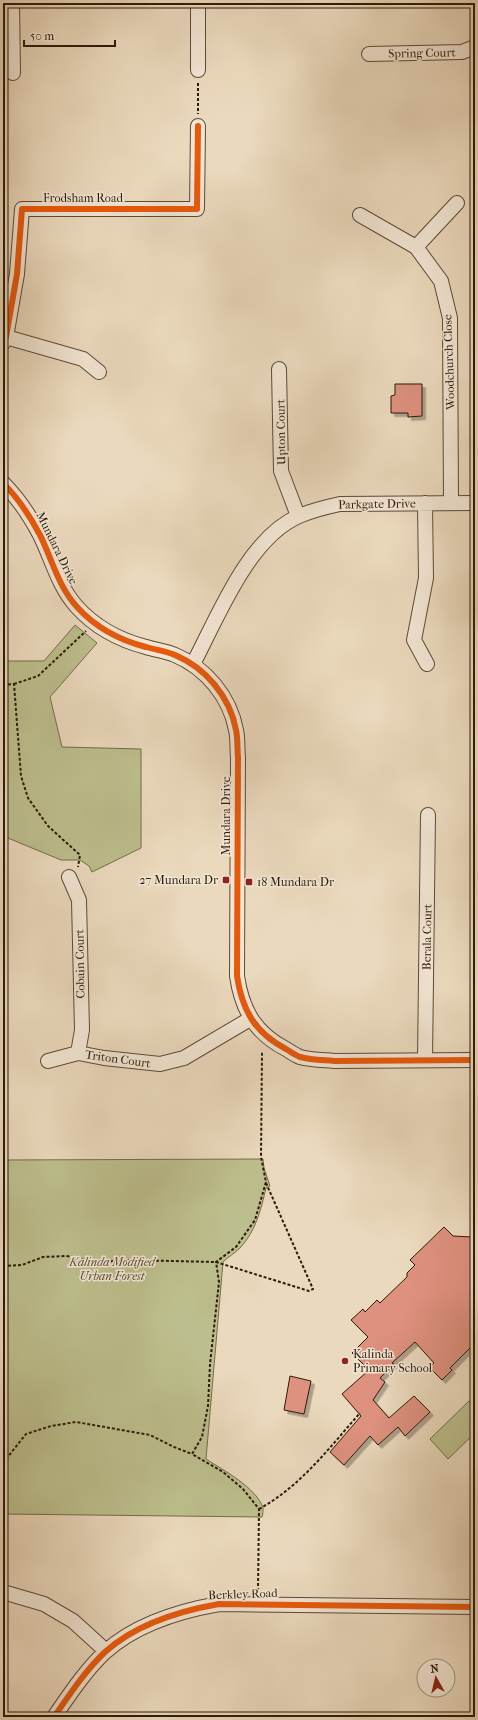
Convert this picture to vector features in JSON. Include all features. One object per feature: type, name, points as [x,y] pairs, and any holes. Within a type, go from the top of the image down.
[{"type":"street","points":[[12,3],[12,73]]},
{"type":"street","points":[[198,3],[198,70]]},
{"type":"street","name":"Spring Court","points":[[369,54],[462,52],[475,47]]},
{"type":"street","name":"Frodsham Road","points":[[4,340],[17,274],[22,209],[197,209],[198,126]]},
{"type":"street","points":[[416,247],[458,203]]},
{"type":"street","name":"Woodchurch Close","points":[[360,215],[416,247],[441,282],[450,318],[452,502]]},
{"type":"street","points":[[4,340],[83,359],[99,372]]},
{"type":"street","name":"Upton Court","points":[[279,369],[281,471],[298,516]]},
{"type":"street","name":"Mundara Drive","points":[[3,483],[14,495],[31,519],[59,581],[76,607],[94,624],[123,640],[174,655],[193,664],[208,676],[220,692],[229,709],[236,730],[238,757],[237,976],[240,996],[250,1019],[263,1033],[278,1045],[299,1056],[334,1061],[475,1060]]},
{"type":"street","name":"Parkgate Drive","points":[[193,664],[239,575],[250,558],[272,534],[298,516],[320,508],[340,504],[475,502]]},
{"type":"street","points":[[425,503],[426,578],[422,607],[414,640],[427,664]]},
{"type":"street","name":"Berala Court","points":[[425,1060],[428,815]]},
{"type":"street","name":"Cobain Court","points":[[70,877],[79,900],[82,1030],[78,1053]]},
{"type":"street","name":"Triton Court","points":[[48,1060],[78,1053],[104,1058],[160,1064],[184,1058],[250,1019]]},
{"type":"street","points":[[3,1592],[44,1604],[73,1621],[106,1651]]},
{"type":"street","name":"Berkley Road","points":[[54,1717],[78,1682],[106,1651],[129,1635],[155,1622],[188,1610],[219,1604],[475,1607]]},
{"type":"path","points":[[198,70],[198,126]]},
{"type":"path","points":[[3,685],[14,684],[38,676],[94,624]]},
{"type":"path","points":[[14,684],[21,776],[28,798],[39,814],[48,826],[80,855],[78,866],[70,877]]},
{"type":"path","points":[[3,1266],[22,1265],[43,1257],[66,1256],[101,1262],[128,1260],[216,1262],[309,1292],[313,1289],[266,1182],[261,1157],[262,1052]]},
{"type":"path","points":[[216,1262],[236,1247],[255,1220],[266,1182]]},
{"type":"path","points":[[192,1454],[202,1437],[208,1406],[210,1364],[219,1282],[216,1262]]},
{"type":"path","points":[[259,1509],[286,1492],[302,1478],[360,1412]]},
{"type":"path","points":[[3,1463],[26,1434],[51,1426],[76,1422],[150,1435],[192,1454],[223,1472],[243,1489],[259,1509],[258,1591]]},
{"type":"green space","points":[[75,625],[97,643],[50,697],[62,747],[141,749],[141,848],[92,872],[89,866],[80,860],[61,860],[3,836],[3,661],[44,661]]},
{"type":"green space","name":"Kalinda Modified Urban Forest","points":[[263,1159],[264,1168],[270,1186],[266,1188],[257,1220],[246,1241],[238,1250],[223,1262],[206,1459],[239,1480],[254,1493],[263,1508],[262,1517],[3,1514],[3,1160]]},
{"type":"green space","points":[[469,1401],[475,1407],[475,1433],[448,1459],[430,1439]]},
{"type":"building","points":[[395,384],[422,384],[422,416],[408,417],[408,413],[391,413],[391,396],[395,395]]},
{"type":"building","points":[[444,1227],[453,1236],[471,1237],[475,1241],[475,1343],[450,1368],[452,1370],[442,1380],[429,1367],[434,1363],[415,1342],[392,1363],[394,1364],[380,1378],[385,1382],[373,1400],[389,1418],[414,1396],[430,1412],[405,1436],[398,1427],[378,1445],[370,1436],[344,1465],[330,1452],[361,1416],[342,1394],[369,1370],[352,1353],[368,1337],[351,1320],[363,1309],[365,1312],[377,1300],[380,1303],[407,1277],[407,1273],[415,1265],[410,1260]]},
{"type":"building","points":[[290,1376],[311,1381],[304,1414],[284,1410]]},
{"type":"cycle path","points":[[3,343],[6,337],[17,274],[22,209],[197,209],[198,126]]},
{"type":"cycle path","points":[[3,483],[19,501],[32,521],[70,599],[84,614],[100,627],[117,637],[172,654],[197,668],[215,685],[228,706],[237,733],[238,757],[237,976],[242,1000],[258,1028],[275,1043],[300,1057],[308,1059],[334,1061],[475,1060]]},
{"type":"cycle path","points":[[54,1717],[91,1667],[117,1642],[144,1626],[174,1615],[204,1607],[219,1604],[475,1607]]},
{"type":"place","name":"27 Mundara Dr","points":[[226,880]]},
{"type":"place","name":"18 Mundara Dr","points":[[249,882]]},
{"type":"place","name":"Kalinda Primary School","points":[[345,1361]]}]
